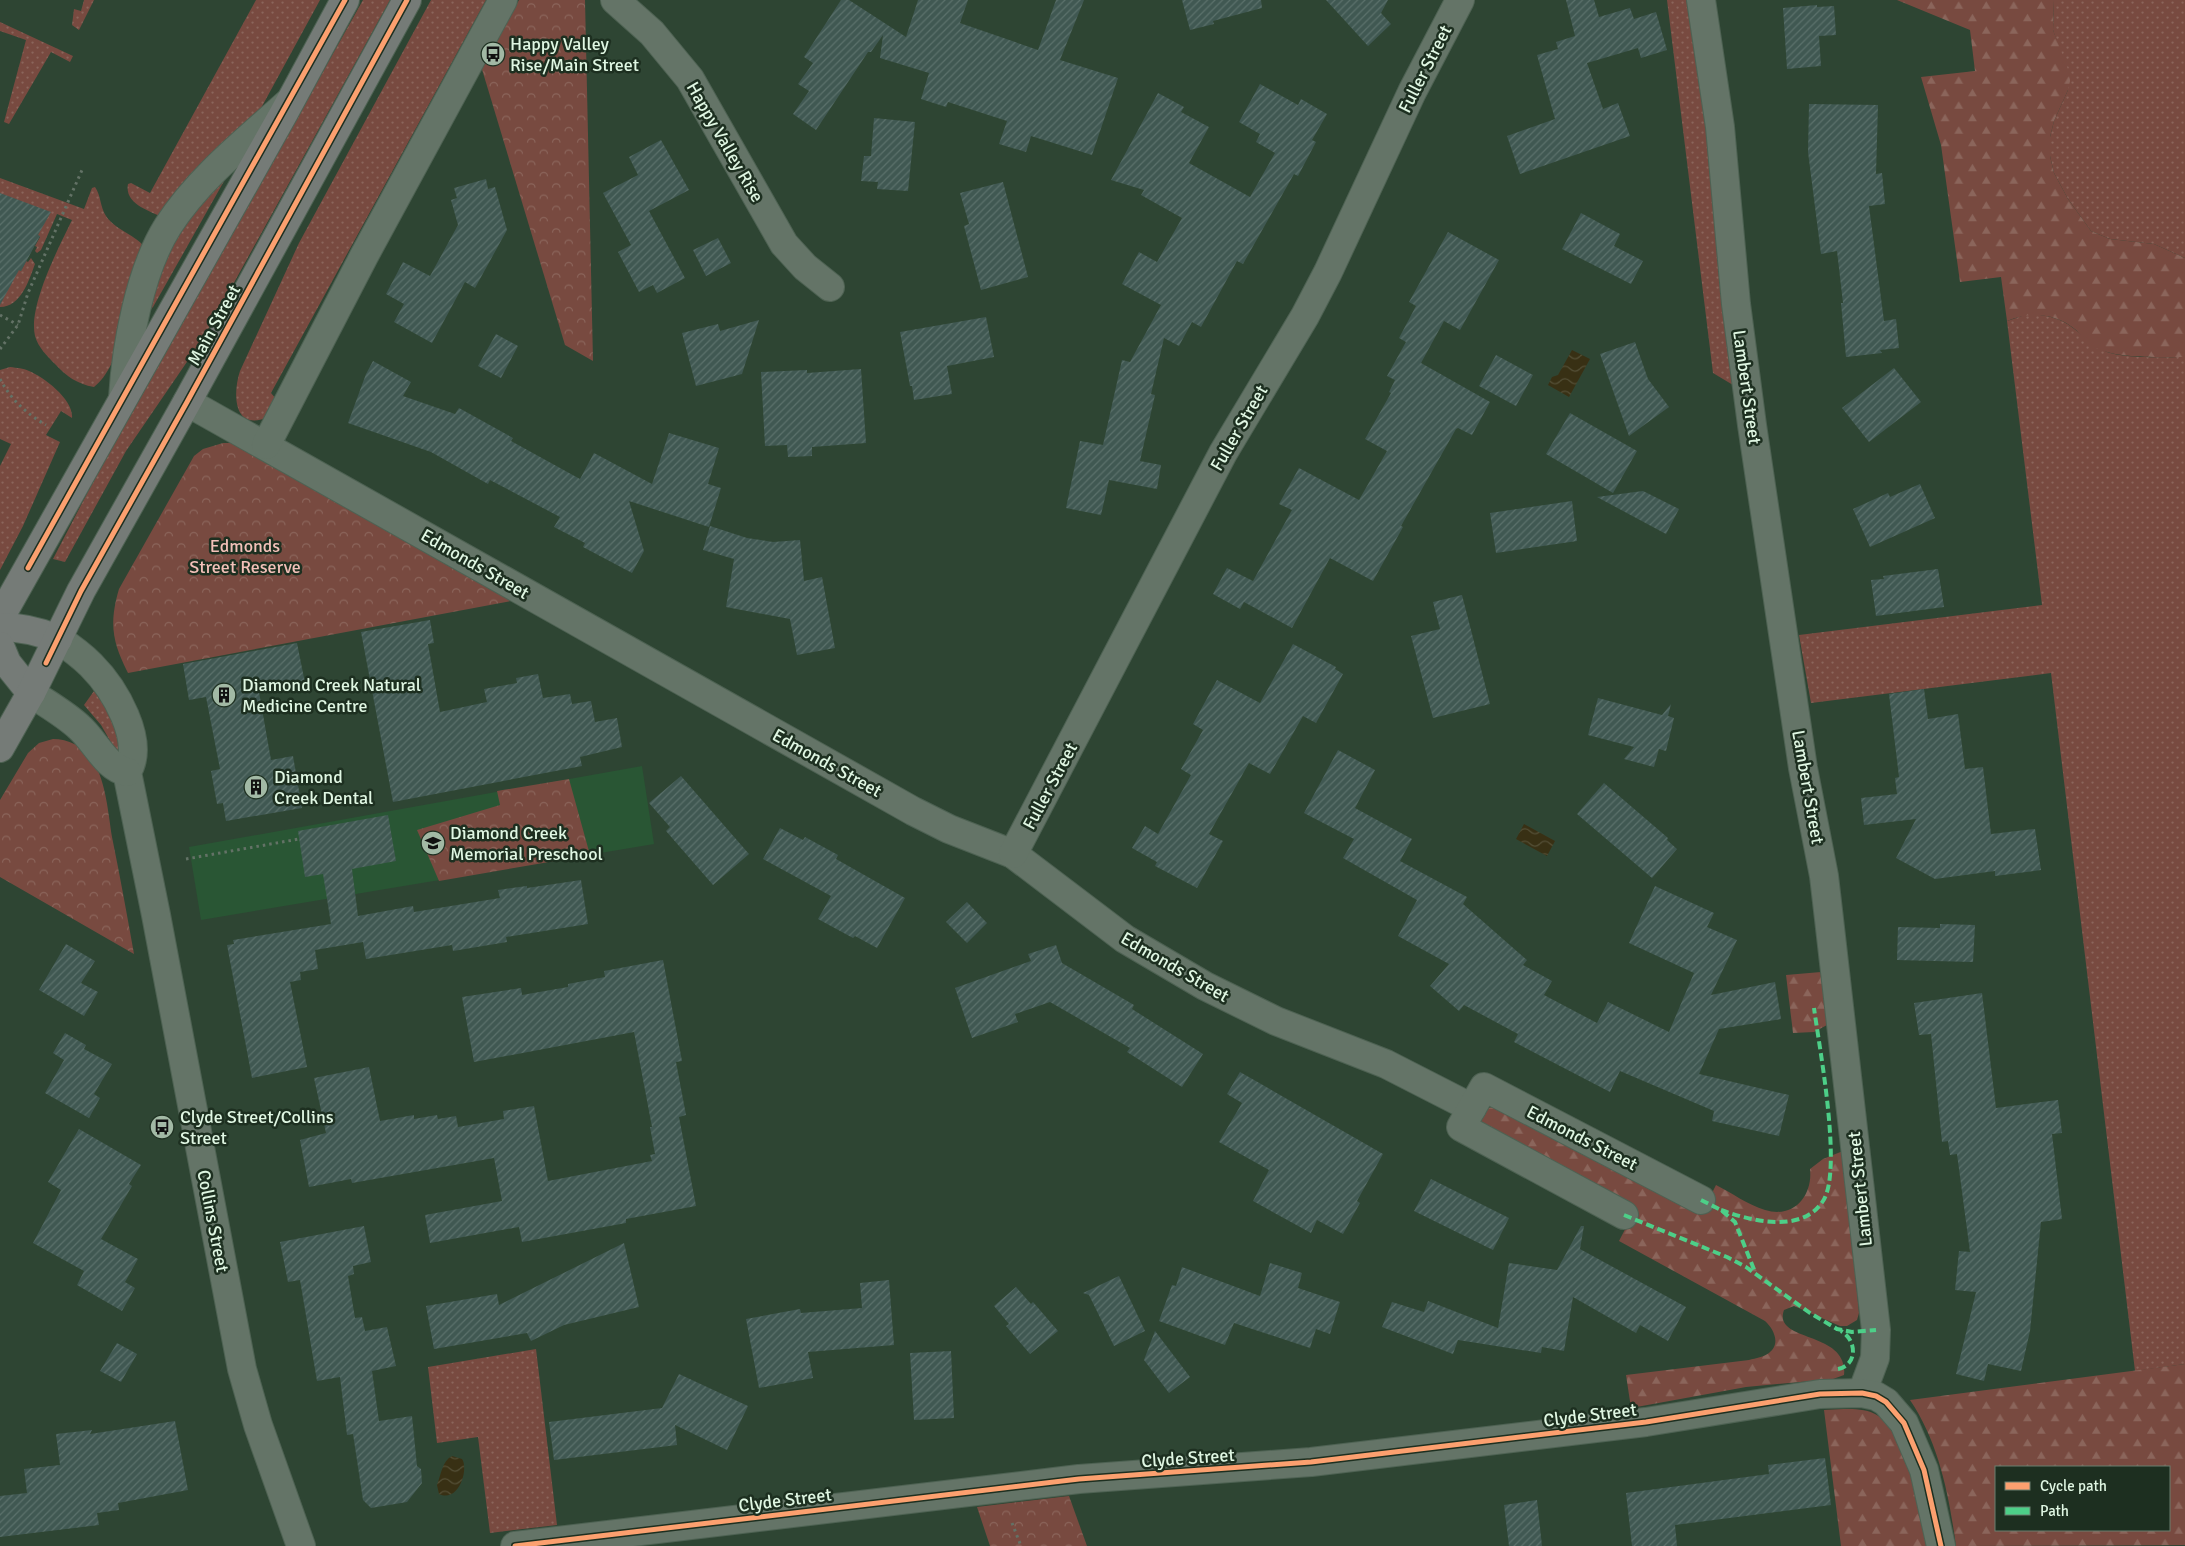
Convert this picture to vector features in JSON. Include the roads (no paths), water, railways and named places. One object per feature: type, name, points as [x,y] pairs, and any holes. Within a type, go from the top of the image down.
[{"type":"main road","points":[[0,618],[291,101],[345,0]]},
{"type":"main road","name":"Main Street","points":[[0,748],[31,693],[81,591],[187,402],[407,0]]},
{"type":"main road","name":"Collins Street","points":[[0,627],[37,630],[58,639]]},
{"type":"main road","points":[[0,646],[7,663],[31,693]]},
{"type":"street","points":[[266,445],[364,256],[503,0]]},
{"type":"street","name":"Happy Valley Rise","points":[[615,0],[652,33],[690,79],[779,236],[794,255],[830,287]]},
{"type":"street","name":"Fuller Street","points":[[1013,854],[1223,453],[1305,316],[1328,272],[1412,92],[1460,0]]},
{"type":"street","name":"Lambert Street","points":[[1701,0],[1718,110],[1734,285],[1752,425],[1803,768],[1824,876],[1830,919],[1876,1330],[1875,1358],[1862,1393]]},
{"type":"street","points":[[123,398],[125,366],[132,332],[148,270],[162,236],[182,206],[224,161],[291,101]]},
{"type":"street","name":"Edmonds Street","points":[[187,402],[905,807],[949,829],[1013,854],[1125,939],[1205,986],[1276,1021],[1386,1064],[1472,1107],[1701,1200]]},
{"type":"street","name":"Collins Street","points":[[58,639],[75,650],[93,666],[115,697],[130,731],[133,743],[132,764],[127,772],[155,906],[240,1360],[258,1426],[301,1546]]},
{"type":"street","points":[[31,693],[78,726],[90,737],[112,766],[127,772]]},
{"type":"street","name":"Edmonds Street","points":[[1472,1107],[1624,1215]]},
{"type":"street","points":[[1862,1393],[1876,1396],[1886,1402],[1904,1423],[1924,1470],[1941,1546]]},
{"type":"street","name":"Clyde Street","points":[[515,1546],[1080,1479],[1311,1462],[1646,1422],[1820,1394],[1862,1393]]},
{"type":"water","points":[[1572,350],[1590,359],[1569,397],[1548,385],[1552,377],[1558,375]]},
{"type":"water","points":[[1524,824],[1555,841],[1547,856],[1516,839]]},
{"type":"water","points":[[452,1456],[462,1459],[464,1464],[461,1484],[452,1494],[439,1494],[437,1485],[442,1469],[446,1461]]},
{"type":"place","name":"Happy Valley Rise/Main Street","points":[[493,54]]},
{"type":"place","name":"Diamond Creek Natural Medicine Centre","points":[[224,695]]},
{"type":"place","name":"Diamond Creek Dental","points":[[256,787]]},
{"type":"place","name":"Diamond Creek Memorial Preschool","points":[[433,843]]},
{"type":"place","name":"Clyde Street/Collins Street","points":[[162,1127]]},
{"type":"park label","name":"Edmonds Street Reserve","points":[[245,556]]}]
